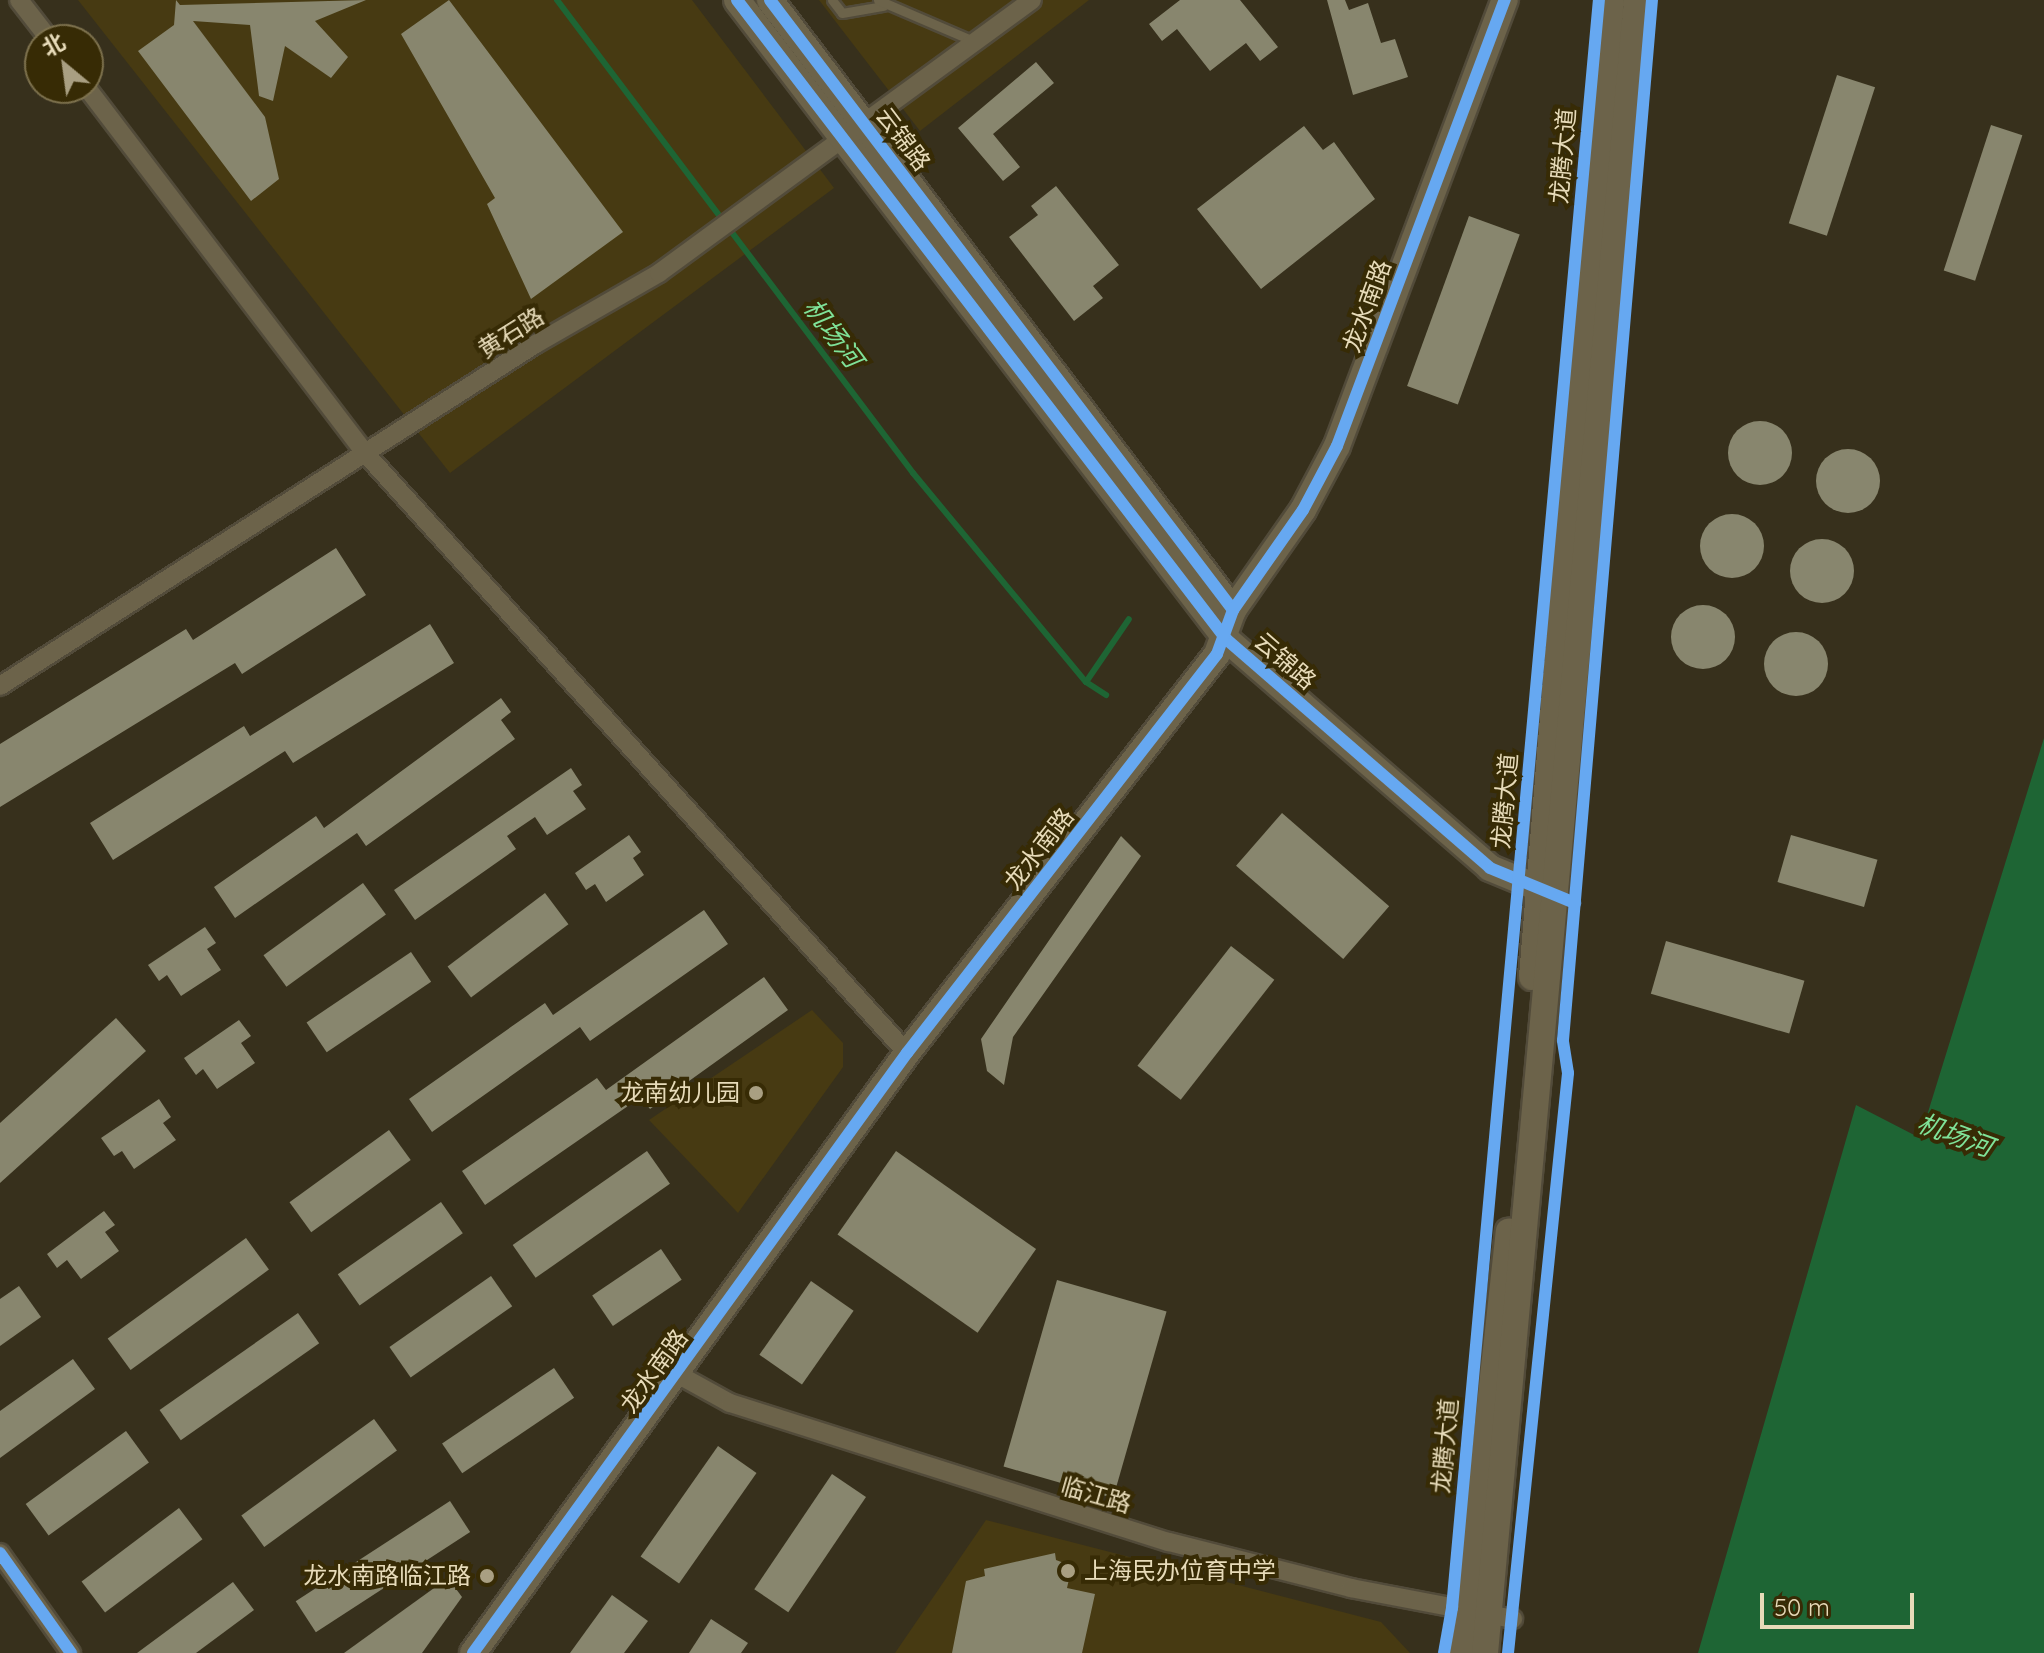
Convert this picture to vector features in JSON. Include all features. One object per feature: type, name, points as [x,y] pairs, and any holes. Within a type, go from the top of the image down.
[{"type":"main road","name":"云锦路","points":[[737,0],[1226,639],[1490,868],[1557,896]]},
{"type":"main road","name":"云锦路","points":[[770,0],[1233,610]]},
{"type":"main road","name":"龙水南路","points":[[473,1653],[679,1375],[907,1053],[1226,639],[1233,610],[1303,510],[1337,446],[1505,0]]},
{"type":"main road","name":"龙腾大道","points":[[1557,896],[1611,0]]},
{"type":"main road","name":"龙腾大道","points":[[1485,1653],[1492,1615],[1637,0]]},
{"type":"main road","name":"龙腾大道","points":[[1463,1653],[1492,1615]]},
{"type":"street","points":[[19,0],[38,24]]},
{"type":"street","name":"黄石路","points":[[0,686],[365,453],[695,248],[1032,0]]},
{"type":"street","points":[[99,104],[365,453],[907,1053]]},
{"type":"street","name":"临江路","points":[[679,1375],[730,1403],[991,1489],[1184,1546],[1351,1588],[1492,1615]]},
{"type":"street","points":[[0,1553],[71,1653]]},
{"type":"lane","points":[[832,0],[842,13],[880,3],[975,42]]},
{"type":"shaded area","points":[[78,0],[692,0],[834,188],[450,473],[104,33],[104,24],[97,24]]},
{"type":"shaded area","points":[[819,0],[1089,0],[920,131]]},
{"type":"shaded area","name":"龙南幼儿园","points":[[812,1010],[843,1043],[843,1067],[738,1213],[649,1120]]},
{"type":"shaded area","name":"上海民办位育中学","points":[[986,1520],[1381,1622],[1410,1653],[895,1653]]},
{"type":"water","points":[[2044,738],[2044,1653],[1698,1653],[1856,1105],[1920,1138]]},
{"type":"building","points":[[176,0],[180,5],[366,0],[315,21],[348,57],[331,78],[285,46],[273,101],[259,96],[250,25],[193,21],[265,117],[279,179],[251,201],[138,51],[174,25]]},
{"type":"building","points":[[449,0],[623,232],[531,299],[487,204],[495,198],[401,34]]},
{"type":"building","points":[[1180,0],[1240,0],[1278,47],[1260,61],[1246,43],[1210,71],[1177,29],[1162,41],[1149,24]]},
{"type":"building","points":[[1327,0],[1345,0],[1349,10],[1368,3],[1381,43],[1395,39],[1408,77],[1353,95]]},
{"type":"building","points":[[1036,62],[1054,83],[993,134],[1020,167],[1003,181],[958,128]]},
{"type":"building","points":[[1837,75],[1875,87],[1827,236],[1789,223]]},
{"type":"building","points":[[1991,125],[2022,135],[1975,281],[1944,271]]},
{"type":"building","points":[[1304,126],[1323,150],[1334,142],[1375,199],[1261,289],[1197,209]]},
{"type":"building","points":[[1056,186],[1119,265],[1093,286],[1103,298],[1074,321],[1009,237],[1038,215],[1031,206]]},
{"type":"building","points":[[1469,216],[1520,234],[1458,405],[1407,386]]},
{"type":"building","points":[[1754,421],[1766,421],[1783,430],[1790,441],[1790,465],[1783,476],[1766,485],[1754,485],[1742,480],[1733,471],[1728,459],[1728,447],[1733,435],[1742,426]]},
{"type":"building","points":[[1842,449],[1854,449],[1871,458],[1878,469],[1878,493],[1871,504],[1854,513],[1842,513],[1830,508],[1821,499],[1816,487],[1816,475],[1821,463],[1830,454]]},
{"type":"building","points":[[1726,514],[1738,514],[1755,523],[1762,534],[1762,558],[1755,569],[1738,578],[1726,578],[1714,573],[1705,564],[1700,552],[1700,540],[1705,528],[1714,519]]},
{"type":"building","points":[[1816,539],[1828,539],[1845,548],[1852,559],[1852,583],[1845,594],[1828,603],[1816,603],[1804,598],[1795,589],[1790,577],[1790,565],[1795,553],[1804,544]]},
{"type":"building","points":[[336,548],[366,595],[242,674],[235,663],[0,807],[0,744],[186,629],[193,640]]},
{"type":"building","points":[[1697,605],[1709,605],[1726,614],[1733,625],[1733,649],[1726,660],[1709,669],[1697,669],[1685,664],[1676,655],[1671,643],[1671,631],[1676,619],[1685,610]]},
{"type":"building","points":[[430,624],[454,663],[293,763],[285,751],[113,860],[90,823],[244,726],[250,736]]},
{"type":"building","points":[[1790,632],[1802,632],[1819,641],[1826,652],[1826,676],[1819,687],[1802,696],[1790,696],[1778,691],[1769,682],[1764,670],[1764,658],[1769,646],[1778,637]]},
{"type":"building","points":[[501,698],[511,712],[501,720],[515,739],[366,846],[357,833],[235,918],[214,887],[316,816],[324,828]]},
{"type":"building","points":[[571,768],[582,785],[573,791],[586,809],[547,835],[535,817],[507,836],[516,849],[415,920],[394,890]]},
{"type":"building","points":[[1282,813],[1389,906],[1343,959],[1236,866]]},
{"type":"building","points":[[629,835],[641,852],[633,858],[644,875],[606,902],[595,884],[586,890],[575,873]]},
{"type":"building","points":[[1791,835],[1878,860],[1864,907],[1777,882]]},
{"type":"building","points":[[1121,836],[1141,856],[1013,1037],[1004,1085],[987,1071],[981,1039]]},
{"type":"building","points":[[363,883],[386,915],[286,987],[263,955]]},
{"type":"building","points":[[545,893],[568,924],[471,998],[448,966]]},
{"type":"building","points":[[704,910],[728,944],[590,1041],[580,1027],[432,1132],[409,1099],[545,1003],[553,1015]]},
{"type":"building","points":[[205,927],[216,943],[207,949],[221,970],[181,996],[167,975],[159,981],[148,965]]},
{"type":"building","points":[[1666,941],[1804,981],[1789,1034],[1651,994]]},
{"type":"building","points":[[1231,946],[1274,980],[1181,1100],[1137,1066]]},
{"type":"building","points":[[411,952],[431,982],[327,1052],[307,1022]]},
{"type":"building","points":[[764,977],[788,1010],[650,1109],[641,1097],[485,1205],[462,1171],[597,1078],[606,1090]]},
{"type":"building","points":[[116,1018],[146,1051],[0,1183],[0,1123]]},
{"type":"building","points":[[239,1020],[251,1036],[241,1043],[255,1063],[217,1089],[203,1069],[196,1075],[184,1058]]},
{"type":"building","points":[[159,1099],[171,1117],[163,1123],[176,1140],[134,1169],[122,1151],[114,1156],[101,1138]]},
{"type":"building","points":[[389,1130],[411,1160],[311,1232],[289,1202]]},
{"type":"building","points":[[647,1151],[670,1184],[536,1278],[513,1245]]},
{"type":"building","points":[[896,1151],[1036,1249],[978,1333],[837,1235]]},
{"type":"building","points":[[441,1202],[463,1233],[360,1305],[338,1274]]},
{"type":"building","points":[[104,1211],[115,1225],[105,1232],[119,1251],[81,1279],[67,1260],[57,1268],[47,1254]]},
{"type":"building","points":[[246,1238],[269,1270],[131,1370],[108,1339]]},
{"type":"building","points":[[661,1249],[682,1280],[613,1326],[592,1295]]},
{"type":"building","points":[[491,1276],[512,1306],[411,1377],[389,1347]]},
{"type":"building","points":[[1057,1280],[1167,1311],[1113,1498],[1004,1466]]},
{"type":"building","points":[[811,1281],[854,1311],[802,1385],[759,1355]]},
{"type":"building","points":[[19,1286],[41,1317],[0,1346],[0,1299]]},
{"type":"building","points":[[298,1313],[319,1343],[181,1440],[160,1410]]},
{"type":"building","points":[[73,1359],[95,1389],[0,1458],[0,1411]]},
{"type":"building","points":[[554,1368],[574,1398],[462,1473],[442,1443]]},
{"type":"building","points":[[374,1419],[397,1451],[264,1547],[241,1515]]},
{"type":"building","points":[[126,1431],[149,1463],[49,1535],[26,1504]]},
{"type":"building","points":[[718,1446],[757,1473],[679,1584],[641,1557]]},
{"type":"building","points":[[832,1474],[866,1497],[788,1612],[754,1589]]},
{"type":"building","points":[[450,1501],[470,1532],[316,1632],[296,1601]]},
{"type":"building","points":[[179,1508],[202,1539],[105,1613],[82,1581]]},
{"type":"building","points":[[1055,1553],[1056,1560],[1072,1566],[1067,1588],[1095,1594],[1082,1653],[952,1653],[966,1581],[985,1576],[984,1569]]},
{"type":"building","points":[[448,1578],[462,1597],[422,1653],[344,1653]]},
{"type":"building","points":[[233,1582],[254,1610],[196,1653],[137,1653]]},
{"type":"building","points":[[612,1595],[648,1621],[624,1653],[570,1653]]},
{"type":"building","points":[[711,1619],[748,1643],[741,1653],[689,1653]]},
{"type":"waterway","name":"机场河","points":[[557,0],[913,473],[1086,682],[1106,695]]},
{"type":"waterway","name":"机场河","points":[[1086,682],[1129,619]]},
{"type":"cycle path","points":[[737,0],[1226,639],[1490,868],[1575,903]]},
{"type":"cycle path","points":[[770,0],[1233,610]]},
{"type":"cycle path","points":[[473,1653],[907,1053],[1217,654],[1233,610],[1303,510],[1337,446],[1505,0]]},
{"type":"cycle path","points":[[1444,1653],[1452,1608],[1599,0]]},
{"type":"cycle path","points":[[1508,1653],[1568,1073],[1563,1040],[1652,0]]},
{"type":"cycle path","points":[[0,1553],[71,1653]]},
{"type":"place","name":"龙南幼儿园","points":[[756,1093]]},
{"type":"place","name":"上海民办位育中学","points":[[1068,1571]]},
{"type":"place","name":"龙水南路临江路","points":[[487,1576]]}]
